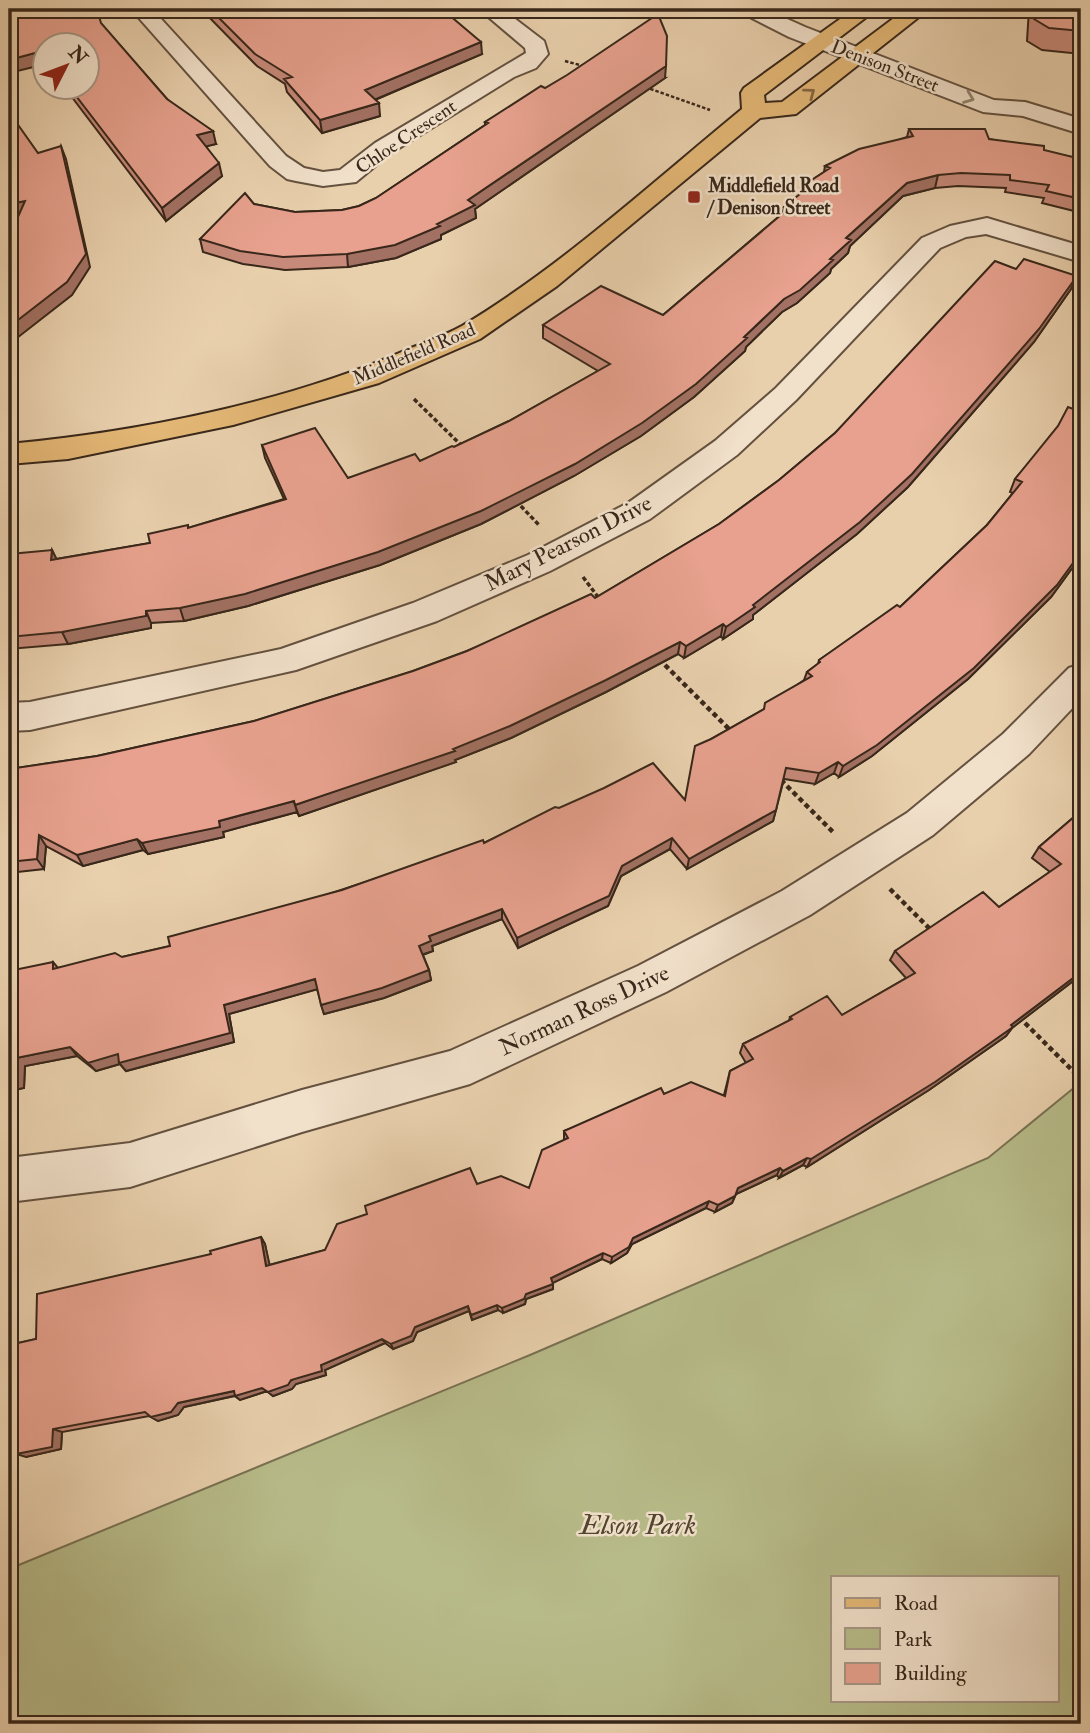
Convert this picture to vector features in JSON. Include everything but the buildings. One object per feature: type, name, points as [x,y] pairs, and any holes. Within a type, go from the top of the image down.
[{"type":"main road","name":"Middlefield Road","points":[[9,454],[68,449],[233,416],[369,377],[470,333],[548,280],[748,116],[752,93],[867,9]]},
{"type":"main road","points":[[748,116],[788,109],[919,9]]},
{"type":"street","name":"Chloe Crescent","points":[[141,9],[278,162],[296,174],[323,178],[347,177],[383,148],[506,72],[528,63],[537,54]]},
{"type":"street","points":[[489,9],[536,46],[537,54]]},
{"type":"street","name":"Denison Street","points":[[749,9],[821,41],[992,107],[1025,108],[1081,127]]},
{"type":"street","name":"Denison Street","points":[[818,15],[903,48]]},
{"type":"street","name":"Denison Street","points":[[1006,87],[1025,108]]},
{"type":"street","name":"Mary Pearson Drive","points":[[9,718],[30,716],[284,661],[425,612],[563,551],[639,511],[726,448],[786,394],[931,243],[959,231],[987,226],[1081,254]]},
{"type":"street","name":"Norman Ross Drive","points":[[9,1180],[130,1165],[302,1111],[455,1070],[652,979],[796,902],[920,824],[1016,744],[1081,677]]},
{"type":"path","points":[[537,54],[592,68]]},
{"type":"path","points":[[641,86],[748,116]]},
{"type":"path","points":[[414,399],[464,448]]},
{"type":"path","points":[[512,496],[563,551],[608,608]]},
{"type":"path","points":[[657,656],[735,734]]},
{"type":"path","points":[[774,773],[938,937]]},
{"type":"path","points":[[1014,1013],[1081,1079]]},
{"type":"green space","name":"Elson Park","points":[[1081,1082],[1081,1724],[9,1724],[9,1569],[530,1355],[988,1158]]},
{"type":"place","name":"Middlefield Road / Denison Street","points":[[694,197]]}]
